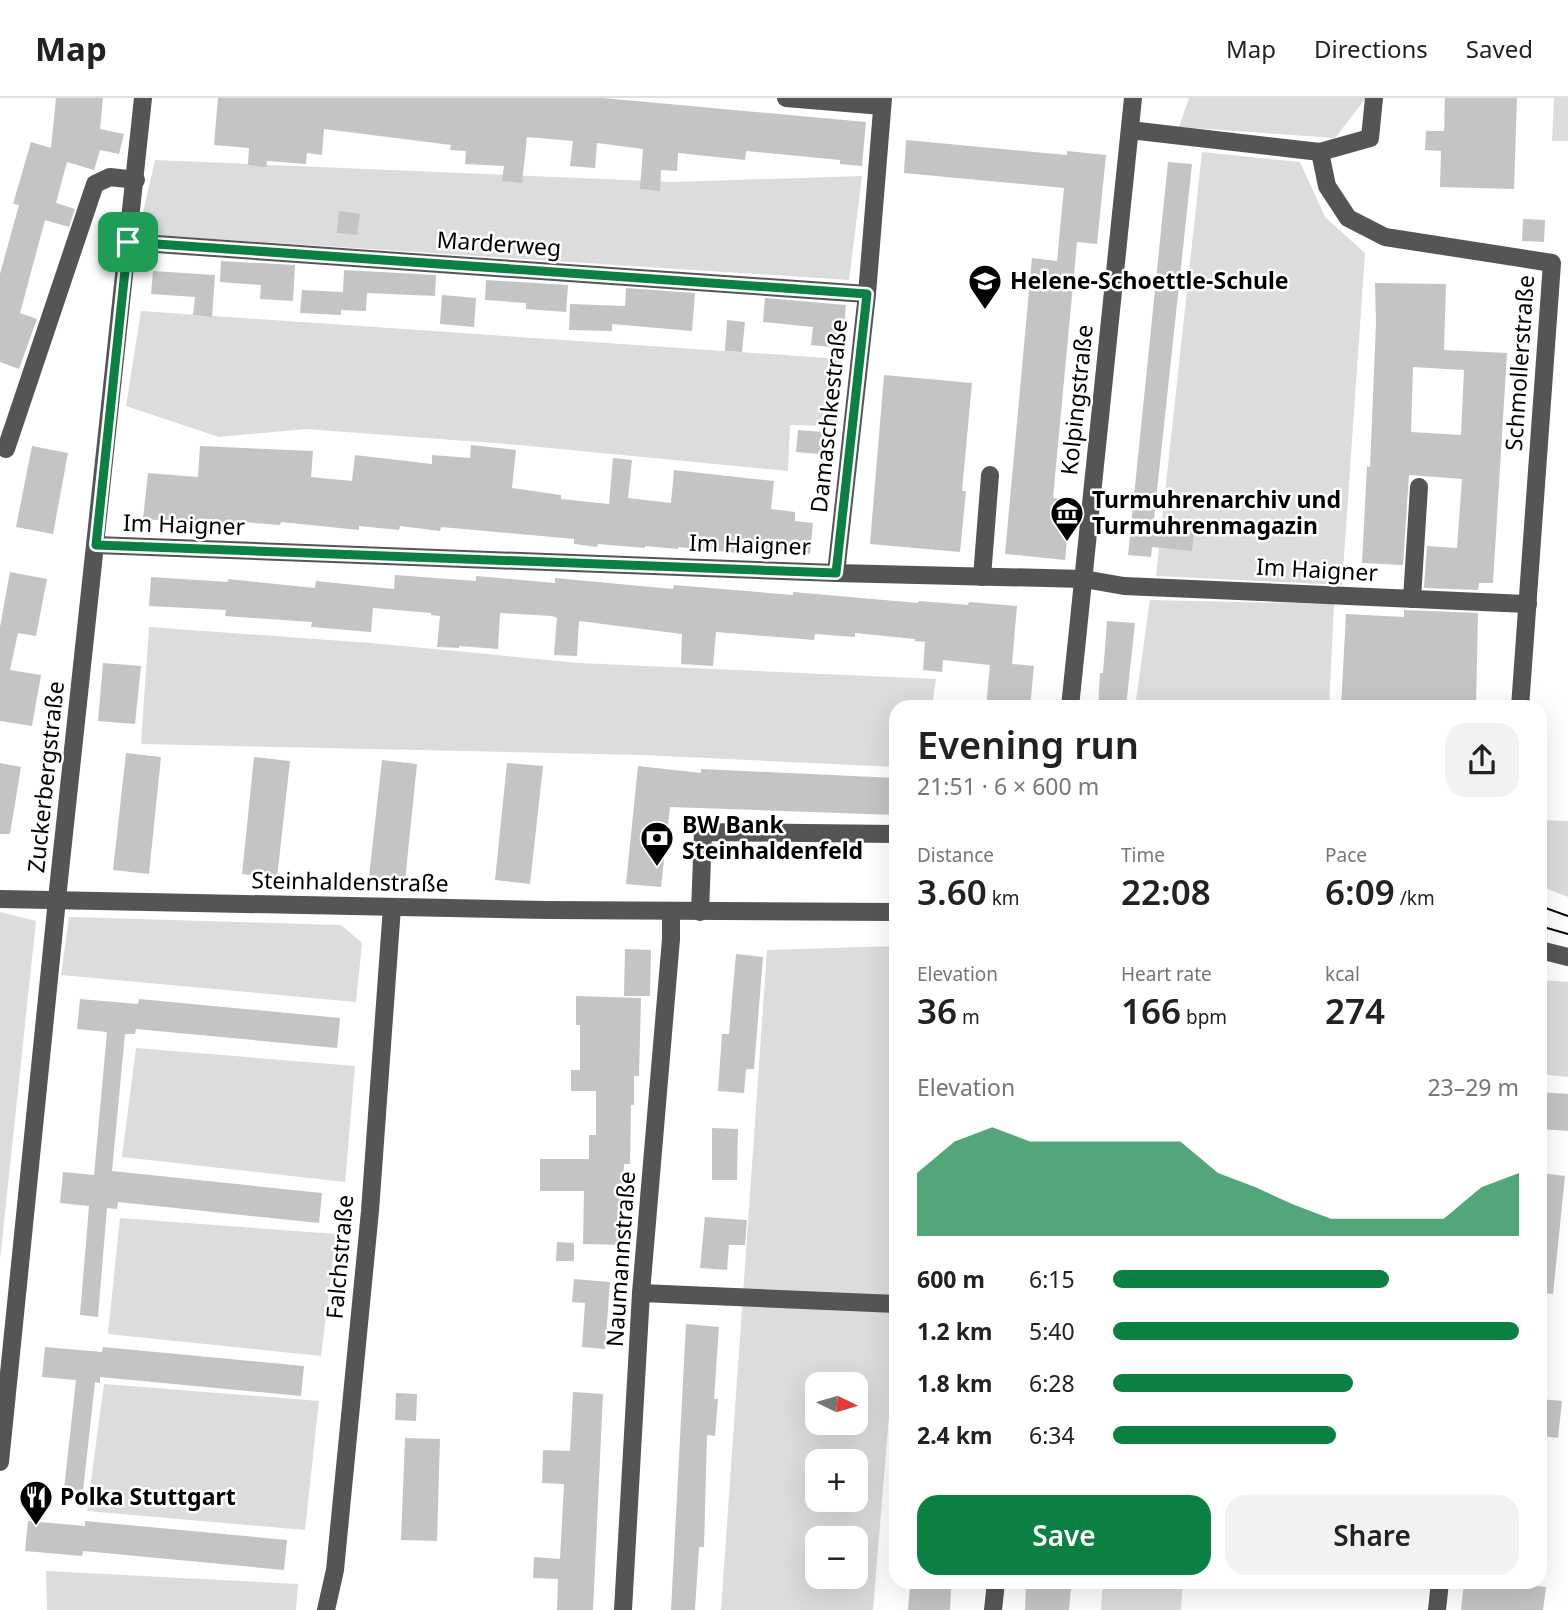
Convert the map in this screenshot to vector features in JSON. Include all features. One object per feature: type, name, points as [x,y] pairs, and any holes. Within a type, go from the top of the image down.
[{"type":"street","name":"Zuckerbergstraße","points":[[0,1462],[57,901],[144,98]]},
{"type":"street","points":[[786,98],[883,102]]},
{"type":"street","name":"Kolpingstraße","points":[[1071,700],[1133,98]]},
{"type":"street","points":[[1130,130],[1320,152],[1370,138],[1374,98]]},
{"type":"street","name":"Damaschkestraße","points":[[836,573],[867,294],[883,102]]},
{"type":"street","name":"Schmollerstraße","points":[[1320,152],[1327,186],[1348,218],[1385,237],[1552,263],[1521,700]]},
{"type":"street","points":[[6,449],[95,184],[110,177],[136,180]]},
{"type":"street","name":"Marderweg","points":[[128,242],[867,294]]},
{"type":"street","points":[[982,577],[990,475]]},
{"type":"street","points":[[1412,599],[1419,487]]},
{"type":"street","name":"Im Haigner","points":[[96,545],[836,573],[1084,579],[1124,586],[1528,604]]},
{"type":"street","points":[[700,912],[703,832],[889,834]]},
{"type":"street","name":"Steinhaldenstraße","points":[[0,899],[700,912],[889,912]]},
{"type":"street","name":"Falchstraße","points":[[326,1610],[335,1570],[370,1211],[392,907]]},
{"type":"street","name":"Naumannstraße","points":[[623,1610],[641,1293],[671,939],[671,911]]},
{"type":"street","points":[[1547,952],[1568,957]]},
{"type":"street","points":[[641,1293],[889,1304]]},
{"type":"street","points":[[993,1610],[995,1589]]},
{"type":"street","points":[[1437,1610],[1439,1589]]},
{"type":"shaded area","points":[[1189,98],[1366,98],[1335,138],[1179,127]]},
{"type":"shaded area","points":[[1554,98],[1568,98],[1568,141],[1552,141]]},
{"type":"shaded area","points":[[1202,152],[1300,162],[1325,217],[1365,253],[1342,585],[1156,576]]},
{"type":"shaded area","points":[[155,160],[673,182],[862,176],[849,280],[138,234]]},
{"type":"shaded area","points":[[141,311],[841,359],[837,426],[790,425],[788,471],[519,445],[306,429],[219,437],[126,406]]},
{"type":"shaded area","points":[[1150,600],[1334,604],[1329,700],[1136,700]]},
{"type":"shaded area","points":[[149,627],[371,643],[579,663],[936,679],[933,700],[889,700],[889,767],[642,755],[141,744]]},
{"type":"shaded area","points":[[1547,820],[1568,821],[1568,897],[1547,889]]},
{"type":"shaded area","points":[[0,912],[36,921],[0,1260]]},
{"type":"shaded area","points":[[69,917],[341,925],[362,943],[356,1002],[61,975]]},
{"type":"shaded area","points":[[889,946],[889,1415],[873,1610],[721,1610],[767,950]]},
{"type":"shaded area","points":[[1547,980],[1568,982],[1568,1077],[1547,1075]]},
{"type":"shaded area","points":[[136,1048],[355,1066],[345,1182],[122,1157]]},
{"type":"shaded area","points":[[120,1218],[336,1234],[321,1356],[108,1334]]},
{"type":"shaded area","points":[[104,1384],[319,1401],[305,1530],[87,1511]]},
{"type":"shaded area","points":[[46,1571],[298,1584],[296,1610],[47,1610]]},
{"type":"shaded area","points":[[1102,1589],[1182,1589],[1181,1610],[1101,1610]]},
{"type":"building","points":[[56,98],[103,98],[100,129],[124,134],[119,154],[100,150],[94,170],[67,162],[56,203],[75,209],[69,227],[45,220],[20,313],[37,319],[19,369],[0,362],[0,274],[19,205],[13,204],[31,142],[51,148]]},
{"type":"building","points":[[218,98],[603,98],[866,122],[862,166],[840,164],[840,160],[746,151],[745,160],[678,153],[677,171],[661,170],[660,191],[640,189],[643,149],[597,143],[595,168],[570,166],[573,141],[527,137],[522,183],[502,181],[504,166],[465,164],[466,151],[450,150],[451,145],[324,129],[322,155],[307,153],[306,164],[267,161],[266,167],[248,165],[249,148],[214,145]]},
{"type":"building","points":[[1445,98],[1517,98],[1514,189],[1440,187],[1441,151],[1425,150],[1426,131],[1444,131]]},
{"type":"building","points":[[906,140],[1067,155],[1067,151],[1106,155],[1097,244],[1077,242],[1053,498],[1071,500],[1065,560],[1005,554],[1032,258],[1057,261],[1064,188],[904,173]]},
{"type":"building","points":[[1168,162],[1192,164],[1153,528],[1194,532],[1192,551],[1152,547],[1151,557],[1128,555]]},
{"type":"building","points":[[339,211],[360,214],[357,235],[337,233]]},
{"type":"building","points":[[1523,219],[1545,220],[1544,242],[1522,241]]},
{"type":"building","points":[[221,261],[295,265],[293,301],[260,299],[261,285],[220,282]]},
{"type":"building","points":[[344,270],[436,275],[435,296],[367,293],[366,311],[341,310],[341,315],[300,313],[302,290],[343,292]]},
{"type":"building","points":[[153,271],[215,275],[212,317],[193,315],[195,297],[151,294]]},
{"type":"building","points":[[486,280],[568,285],[566,312],[526,309],[526,303],[485,300]]},
{"type":"building","points":[[1375,283],[1446,284],[1444,350],[1507,353],[1493,583],[1479,583],[1478,590],[1424,588],[1427,546],[1457,548],[1462,479],[1409,475],[1403,565],[1362,563],[1367,466],[1370,467]],"holes":[[[1413,367],[1464,370],[1461,435],[1411,432]]]},
{"type":"building","points":[[626,288],[695,293],[692,331],[612,324],[612,331],[569,330],[570,304],[625,306]]},
{"type":"building","points":[[442,295],[476,298],[474,327],[440,324]]},
{"type":"building","points":[[765,298],[846,305],[842,348],[811,345],[813,327],[763,322]]},
{"type":"building","points":[[727,320],[745,322],[742,352],[725,351]]},
{"type":"building","points":[[884,375],[972,383],[962,491],[966,491],[960,552],[870,544]]},
{"type":"building","points":[[798,430],[823,432],[821,454],[796,452]]},
{"type":"building","points":[[471,445],[516,450],[512,488],[561,495],[561,499],[609,504],[613,458],[632,460],[628,498],[671,503],[674,470],[774,481],[771,509],[795,512],[795,521],[813,523],[810,554],[759,549],[758,555],[678,547],[645,548],[598,544],[597,547],[574,544],[574,539],[441,527],[440,531],[400,526],[399,530],[359,526],[359,530],[281,522],[280,525],[143,519],[148,473],[198,477],[200,446],[313,451],[311,477],[352,481],[355,455],[432,464],[432,455],[470,458]]},
{"type":"building","points":[[32,446],[68,453],[53,534],[16,527]]},
{"type":"building","points":[[10,572],[47,579],[36,636],[18,633],[10,670],[41,675],[32,726],[0,721],[0,627]]},
{"type":"building","points":[[395,575],[476,581],[476,576],[555,583],[555,578],[673,589],[674,585],[918,603],[968,605],[969,602],[1017,606],[1012,664],[1034,666],[1031,700],[987,700],[990,665],[943,660],[942,672],[923,670],[925,642],[915,639],[855,633],[855,637],[815,634],[814,640],[716,632],[713,666],[681,664],[682,634],[579,621],[577,656],[554,655],[557,618],[552,616],[500,613],[498,649],[437,647],[440,616],[431,613],[373,608],[371,632],[311,627],[312,622],[225,616],[226,610],[149,606],[151,577],[228,582],[228,579],[315,588],[316,581],[394,589]]},
{"type":"building","points":[[1404,610],[1478,613],[1476,700],[1341,700],[1346,614],[1404,617]]},
{"type":"building","points":[[1107,621],[1135,623],[1127,700],[1098,700],[1100,673],[1103,673]]},
{"type":"building","points":[[103,663],[141,666],[135,724],[98,721]]},
{"type":"building","points":[[126,753],[161,757],[149,874],[113,870]]},
{"type":"building","points":[[254,757],[290,761],[277,878],[242,874]]},
{"type":"building","points":[[382,760],[417,764],[405,881],[369,877]]},
{"type":"building","points":[[0,763],[21,767],[10,834],[0,834]]},
{"type":"building","points":[[507,763],[543,766],[530,884],[495,880]]},
{"type":"building","points":[[638,766],[701,773],[701,769],[889,778],[889,815],[670,807],[661,887],[626,884]]},
{"type":"building","points":[[625,949],[651,950],[650,996],[624,996]]},
{"type":"building","points":[[736,954],[763,957],[754,1069],[746,1069],[744,1093],[718,1091],[722,1034],[729,1034]]},
{"type":"building","points":[[576,996],[641,998],[639,1076],[634,1076],[634,1105],[631,1105],[630,1164],[624,1164],[622,1245],[583,1244],[584,1191],[540,1191],[540,1159],[589,1159],[589,1135],[596,1135],[596,1091],[571,1091],[571,1070],[580,1070],[580,1025],[576,1025]]},
{"type":"building","points":[[80,999],[138,1004],[139,999],[340,1018],[337,1048],[136,1029],[135,1034],[125,1034],[112,1171],[322,1193],[319,1223],[118,1202],[117,1209],[107,1208],[98,1317],[80,1315],[89,1206],[60,1203],[63,1172],[94,1175],[107,1032],[77,1029]]},
{"type":"building","points":[[1547,1092],[1568,1094],[1568,1131],[1547,1130]]},
{"type":"building","points":[[712,1128],[738,1129],[737,1180],[712,1180]]},
{"type":"building","points":[[1547,1174],[1565,1176],[1553,1294],[1547,1294]]},
{"type":"building","points":[[705,1217],[747,1220],[745,1245],[729,1245],[727,1270],[700,1268]]},
{"type":"building","points":[[557,1242],[574,1243],[574,1261],[556,1261]]},
{"type":"building","points":[[574,1279],[610,1282],[605,1349],[582,1347],[585,1303],[572,1302]]},
{"type":"building","points":[[686,1324],[719,1327],[714,1399],[718,1399],[715,1436],[707,1435],[704,1547],[699,1547],[695,1610],[671,1610]]},
{"type":"building","points":[[45,1347],[102,1352],[103,1347],[304,1366],[301,1396],[100,1377],[100,1383],[95,1382],[83,1491],[64,1489],[76,1380],[42,1377]]},
{"type":"building","points":[[573,1392],[603,1394],[593,1610],[557,1610],[558,1579],[533,1578],[534,1557],[560,1559],[564,1484],[542,1483],[543,1450],[570,1451]]},
{"type":"building","points":[[396,1393],[417,1394],[416,1421],[395,1420]]},
{"type":"building","points":[[1547,1400],[1562,1401],[1558,1438],[1547,1437]]},
{"type":"building","points":[[405,1438],[440,1439],[437,1541],[401,1540]]},
{"type":"building","points":[[28,1521],[85,1526],[85,1521],[287,1540],[284,1570],[83,1551],[82,1556],[25,1551]]},
{"type":"building","points":[[910,1589],[951,1589],[950,1610],[908,1610]]},
{"type":"building","points":[[1026,1589],[1071,1589],[1069,1610],[1025,1610]]},
{"type":"building","points":[[1463,1589],[1546,1589],[1543,1610],[1461,1610]]},
{"type":"tram line","points":[[1547,908],[1568,916]]},
{"type":"tram line","points":[[1547,928],[1568,934]]},
{"type":"place","name":"Helene-Schoettle-Schule","points":[[985,311]]},
{"type":"place","name":"Turmuhrenarchiv und Turmuhrenmagazin","points":[[1067,543]]},
{"type":"place","name":"BW Bank Steinhaldenfeld","points":[[657,868]]},
{"type":"place","name":"Polka Stuttgart","points":[[36,1527]]},
{"type":"route","points":[[128,242],[867,294],[836,573],[96,545],[128,242]]}]
